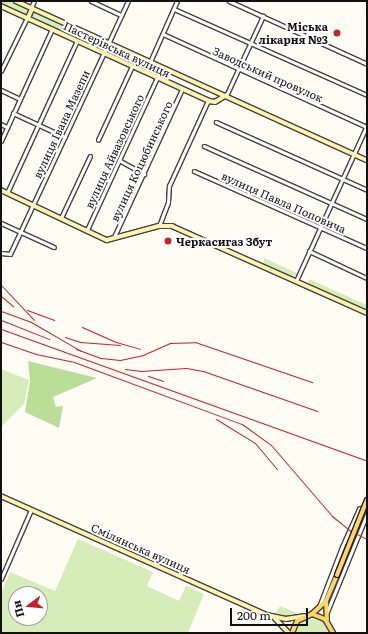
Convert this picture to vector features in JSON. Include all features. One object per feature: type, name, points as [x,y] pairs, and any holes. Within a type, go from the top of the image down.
[{"type":"main road","name":"Пастерівська вулиця","points":[[16,1],[367,160]]},
{"type":"main road","name":"Пастерівська вулиця","points":[[1,6],[208,101]]},
{"type":"main road","points":[[27,18],[32,8]]},
{"type":"main road","points":[[208,101],[215,102],[226,96]]},
{"type":"main road","points":[[1,190],[107,240],[114,240],[159,226],[179,229],[367,313]]},
{"type":"main road","name":"Смілянська вулиця","points":[[1,496],[274,618]]},
{"type":"main road","points":[[274,618],[292,619],[312,614],[318,611],[326,601],[367,500]]},
{"type":"main road","points":[[326,601],[326,614],[332,632]]},
{"type":"main road","points":[[312,614],[328,622]]},
{"type":"main road","points":[[274,618],[290,633],[294,625],[304,616]]},
{"type":"street","points":[[32,8],[34,1]]},
{"type":"street","points":[[91,1],[121,15]]},
{"type":"street","name":"вулиця Івана Мазепи","points":[[10,254],[128,1]]},
{"type":"street","points":[[149,62],[177,1]]},
{"type":"street","points":[[229,1],[367,64]]},
{"type":"street","points":[[174,8],[367,95]]},
{"type":"street","points":[[226,96],[262,16]]},
{"type":"street","points":[[1,71],[27,18]]},
{"type":"street","points":[[1,141],[52,29]]},
{"type":"street","name":"Заводський провулок","points":[[163,34],[367,126]]},
{"type":"street","points":[[7,193],[77,41]]},
{"type":"street","points":[[98,140],[132,66]]},
{"type":"street","name":"вулиця Айвазовського","points":[[87,230],[157,78]]},
{"type":"street","name":"вулиця Коцюбинського","points":[[114,240],[182,89]]},
{"type":"street","points":[[1,90],[20,100]]},
{"type":"street","points":[[159,226],[168,203],[169,186],[208,101]]},
{"type":"street","points":[[13,113],[65,137]]},
{"type":"street","points":[[216,122],[367,190]]},
{"type":"street","points":[[1,124],[7,127]]},
{"type":"street","points":[[296,281],[308,251],[367,126]]},
{"type":"street","points":[[204,146],[367,219]]},
{"type":"street","points":[[61,218],[90,156]]},
{"type":"street","points":[[119,160],[144,174]]},
{"type":"street","name":"вулиця Павла Поповича","points":[[194,171],[367,248]]},
{"type":"street","points":[[1,223],[54,247]]},
{"type":"street","points":[[308,251],[367,278]]},
{"type":"street","points":[[1,253],[10,254]]},
{"type":"street","points":[[363,507],[367,497]]},
{"type":"street","points":[[318,611],[337,558],[359,509],[367,505]]},
{"type":"street","points":[[1,580],[31,509]]},
{"type":"street","points":[[326,614],[367,514]]},
{"type":"street","points":[[337,558],[348,562]]},
{"type":"green space","points":[[1,1],[12,1],[29,11],[25,16],[1,5]]},
{"type":"green space","points":[[33,11],[105,43],[102,50],[30,18]]},
{"type":"green space","points":[[264,258],[297,273],[297,275],[293,277],[264,265]]},
{"type":"green space","points":[[309,279],[367,305],[367,311],[308,284]]},
{"type":"green space","points":[[28,361],[97,378],[53,397],[56,407],[63,406],[59,428],[25,412],[30,381]]},
{"type":"green space","points":[[1,369],[29,380],[24,404],[1,427]]},
{"type":"green space","points":[[78,539],[153,572],[147,586],[179,601],[186,586],[204,594],[188,633],[1,633],[1,593],[10,572],[43,586],[8,586],[8,626],[48,626],[48,588],[55,591]]},
{"type":"green space","points":[[280,606],[297,613],[315,609],[285,617],[275,614]]},
{"type":"green space","points":[[306,618],[323,621],[329,633],[295,633],[299,623]]},
{"type":"railway","points":[[1,285],[34,320]]},
{"type":"railway","points":[[1,296],[13,306]]},
{"type":"railway","points":[[27,310],[54,320]]},
{"type":"railway","points":[[1,311],[31,322],[81,351]]},
{"type":"railway","points":[[1,320],[49,339]]},
{"type":"railway","points":[[82,327],[116,342]]},
{"type":"railway","points":[[1,329],[367,461]]},
{"type":"railway","points":[[65,337],[80,342],[120,345]]},
{"type":"railway","points":[[1,342],[36,354],[74,362],[242,424],[271,445],[332,516],[349,530],[367,539]]},
{"type":"railway","points":[[116,342],[140,349]]},
{"type":"railway","points":[[76,349],[101,358],[120,360],[143,355],[170,343],[195,342],[312,382]]},
{"type":"railway","points":[[125,369],[141,371],[186,368],[203,371],[317,411]]},
{"type":"railway","points":[[148,376],[163,381]]},
{"type":"railway","points":[[216,419],[255,443],[277,469]]},
{"type":"place","name":"Міська лікарня №3","points":[[337,33]]},
{"type":"place","name":"Черкасигаз Збут","points":[[168,241]]}]
